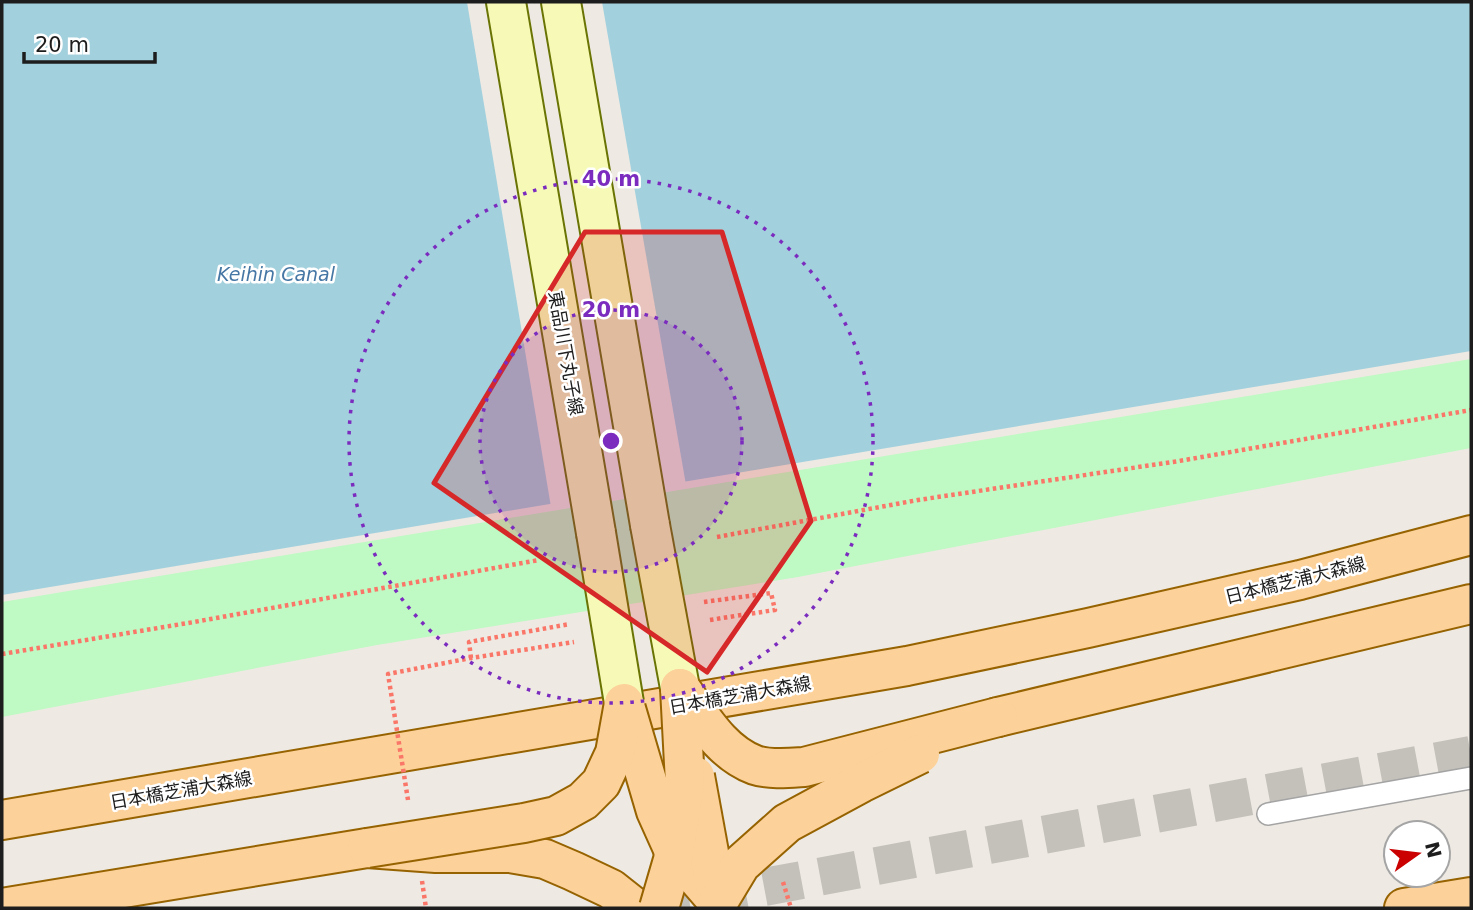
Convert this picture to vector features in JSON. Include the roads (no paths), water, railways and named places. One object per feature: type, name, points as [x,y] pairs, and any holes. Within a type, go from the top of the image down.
[{"type":"main road","name":"東品川下丸子線","points":[[506,2],[624,704]]},
{"type":"main road","points":[[561,2],[650,525],[719,907]]},
{"type":"main road","name":"日本橋芝浦大森線","points":[[2,820],[907,666],[1300,580],[1471,535]]},
{"type":"main road","points":[[680,688],[732,753],[757,765],[804,767],[998,717],[1471,604]]},
{"type":"main road","points":[[659,908],[673,860],[685,783],[680,688]]},
{"type":"main road","points":[[2,908],[556,816],[583,801],[601,783],[615,753],[624,704]]},
{"type":"main road","points":[[624,704],[656,811],[674,852],[719,907]]},
{"type":"main road","points":[[624,704],[652,908]]},
{"type":"main road","points":[[719,907],[741,864],[787,823],[861,783],[998,717]]},
{"type":"main road","points":[[367,848],[436,853],[509,853],[545,859],[611,889],[635,908]]},
{"type":"main road","points":[[1404,908],[1471,897]]},
{"type":"lane","points":[[1268,814],[1471,778]]},
{"type":"water","name":"Keihin Canal","points":[[2,2],[1471,2],[1471,351],[2,595]]},
{"type":"tunnel","points":[[652,908],[1471,755]]}]
